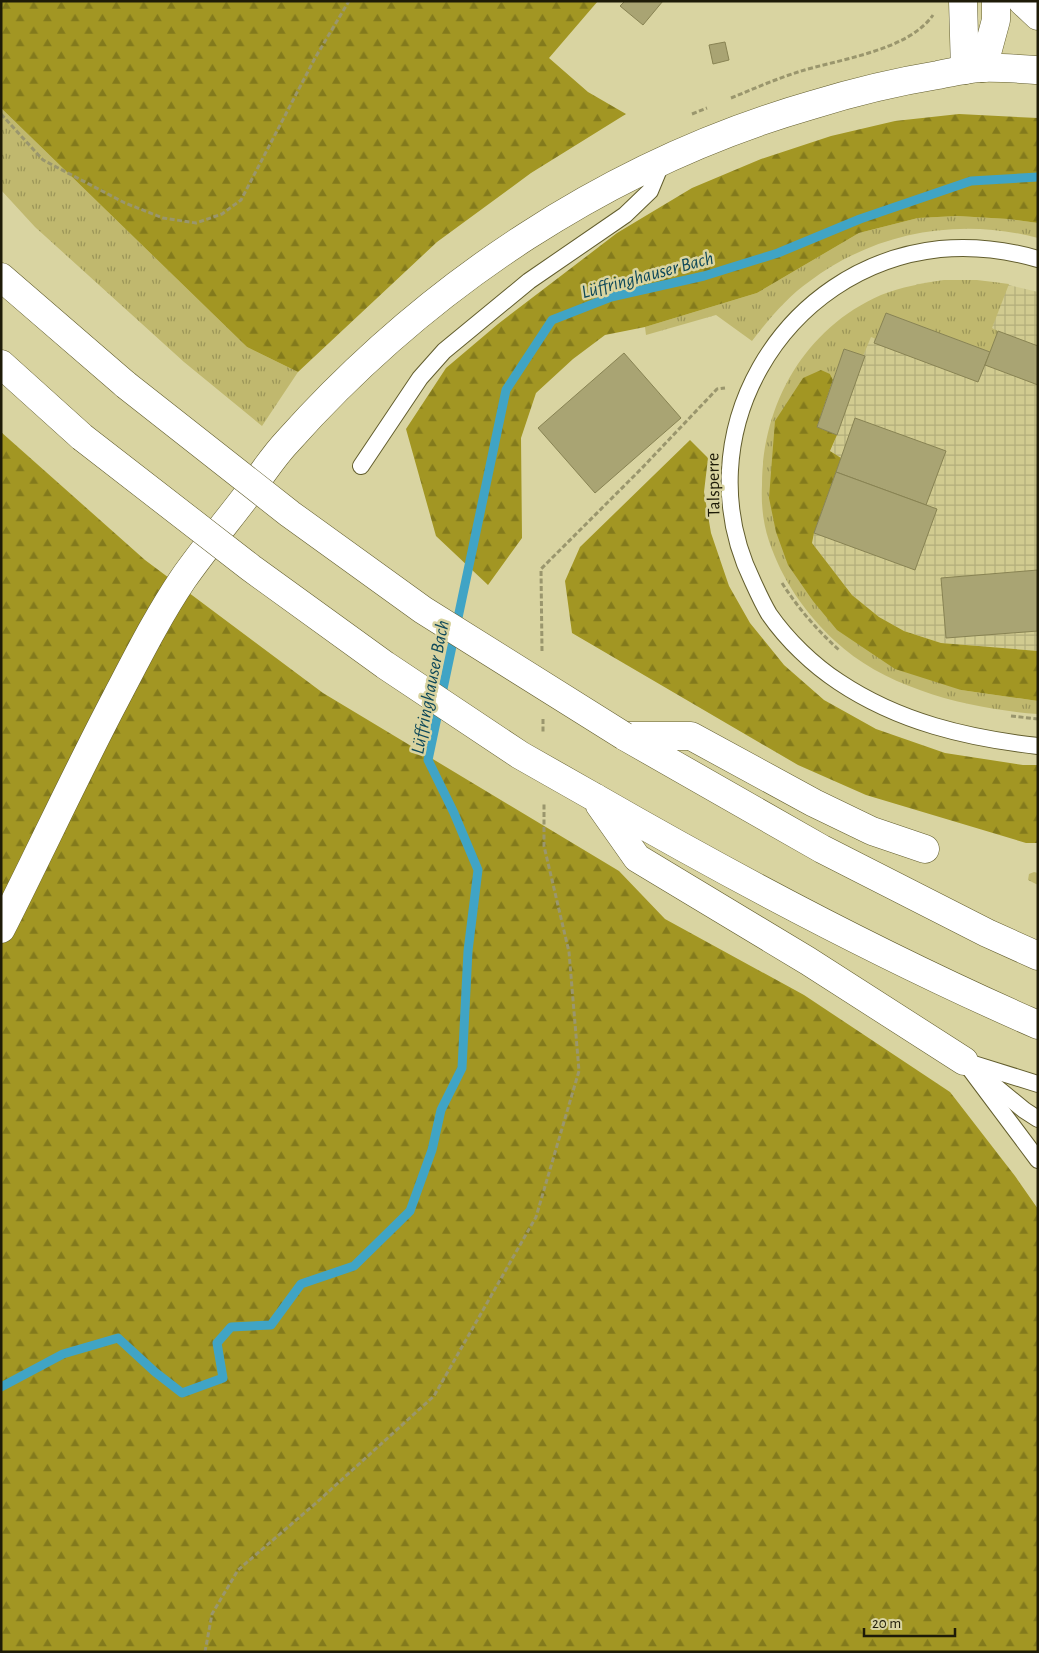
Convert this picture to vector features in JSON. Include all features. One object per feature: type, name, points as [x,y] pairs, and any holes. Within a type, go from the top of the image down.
[{"type":"main road","points":[[963,1],[974,69]]},
{"type":"main road","points":[[974,69],[996,20],[996,1]]},
{"type":"main road","points":[[1022,1],[1038,16]]},
{"type":"main road","points":[[1,929],[89,750],[143,648],[182,581],[285,444],[395,334],[486,263],[538,228],[589,198],[729,132],[779,114],[866,89],[974,69],[1038,70]]},
{"type":"main road","points":[[1,277],[126,385],[290,514],[423,610],[624,736],[822,849],[1038,956]]},
{"type":"main road","points":[[1,364],[82,437],[250,568],[385,665],[520,755],[789,906],[964,993],[1038,1025]]},
{"type":"main road","points":[[624,736],[690,736],[814,803],[872,831],[925,849]]},
{"type":"main road","points":[[594,797],[637,858],[808,961],[964,1061]]},
{"type":"lane","points":[[361,466],[420,378],[444,351],[529,281],[625,214],[650,191],[662,162]]},
{"type":"lane","name":"Talsperre","points":[[1038,259],[982,249],[940,249],[903,257],[860,273],[834,288],[813,303],[782,333],[759,367],[750,385],[734,434],[730,464],[732,516],[737,542],[745,567],[770,614],[798,647],[822,668],[856,693],[884,708],[911,719],[964,734],[1038,746]]},
{"type":"lane","points":[[964,1061],[1038,1084]]},
{"type":"lane","points":[[964,1061],[1024,1110],[1038,1119]]},
{"type":"lane","points":[[964,1061],[1038,1160]]},
{"type":"path","points":[[1,114],[43,160],[132,206],[163,218],[196,223],[222,214],[241,200],[315,58],[349,1]]},
{"type":"path","points":[[542,658],[541,569],[642,468],[717,389],[750,385]]},
{"type":"path","points":[[778,576],[792,600],[813,625],[846,655]]},
{"type":"path","points":[[1006,715],[1038,719]]},
{"type":"path","points":[[543,718],[543,737]]},
{"type":"path","points":[[205,1652],[212,1614],[238,1570],[316,1503],[434,1396],[536,1217],[579,1071],[569,952],[544,846],[544,797]]},
{"type":"shaded area","points":[[944,280],[996,282],[1038,292],[1038,651],[941,643],[904,631],[879,617],[852,595],[812,543],[830,452],[837,435],[817,427],[844,349],[861,332],[876,339],[886,313],[917,284]]},
{"type":"green space","points":[[1,1],[598,1],[549,58],[588,92],[626,114],[531,173],[437,242],[298,372],[247,347],[1,108]]},
{"type":"green space","points":[[1,108],[247,347],[298,372],[262,426],[184,362],[35,227],[1,190]]},
{"type":"green space","points":[[959,114],[1038,118],[1038,223],[957,216],[918,218],[859,233],[757,293],[645,327],[605,335],[573,359],[536,393],[521,438],[522,538],[488,585],[436,536],[406,429],[446,368],[498,324],[617,233],[692,188],[761,159],[831,136],[895,121]]},
{"type":"green space","points":[[957,216],[1038,223],[1038,238],[978,229],[948,229],[890,240],[835,264],[810,281],[786,301],[752,341],[716,315],[646,335],[645,327],[757,293],[859,233],[918,218]]},
{"type":"green space","points":[[944,280],[977,280],[1009,284],[992,328],[998,331],[990,352],[886,313],[876,339],[871,337],[863,356],[844,349],[833,380],[830,374],[776,532],[961,690],[1038,701],[1038,714],[985,707],[930,694],[879,672],[856,658],[835,641],[804,607],[774,555],[765,527],[762,485],[764,455],[770,426],[780,398],[793,372],[810,348],[830,327],[854,309],[881,295],[912,286]]},
{"type":"green space","points":[[821,370],[830,374],[833,380],[817,427],[837,435],[830,451],[841,458],[812,543],[852,595],[879,617],[904,631],[941,643],[1038,651],[1038,701],[961,690],[895,669],[837,630],[813,601],[788,565],[776,532],[769,498],[775,421],[803,378]]},
{"type":"green space","points":[[1,432],[145,560],[323,693],[619,871],[665,919],[804,995],[950,1092],[1038,1209],[1038,1652],[1,1652]]},
{"type":"green space","points":[[690,440],[708,458],[704,492],[711,533],[729,586],[750,623],[784,665],[824,700],[876,729],[945,753],[1023,765],[1038,765],[1038,843],[1026,843],[866,795],[798,765],[572,633],[565,581],[580,547]]},
{"type":"green space","points":[[1038,873],[1038,885],[1028,880],[1029,874]]},
{"type":"building","points":[[625,1],[663,1],[643,25],[620,6]]},
{"type":"building","points":[[725,42],[729,60],[713,64],[709,45]]},
{"type":"building","points":[[886,313],[990,352],[978,382],[874,343]]},
{"type":"building","points":[[998,331],[1038,346],[1038,385],[985,365]]},
{"type":"building","points":[[844,349],[865,356],[837,435],[817,427]]},
{"type":"building","points":[[624,353],[681,418],[595,493],[538,428]]},
{"type":"building","points":[[855,418],[946,451],[926,505],[836,472]]},
{"type":"building","points":[[836,472],[937,509],[915,570],[814,533]]},
{"type":"building","points":[[1038,570],[1038,631],[946,638],[941,578]]},
{"type":"waterway","name":"Lüffringhauser Bach","points":[[1,1387],[63,1354],[118,1338],[155,1372],[182,1393],[223,1378],[217,1343],[231,1327],[271,1325],[301,1284],[354,1266],[410,1211],[432,1150],[441,1110],[462,1068],[468,951],[478,870],[454,813],[428,760],[506,390],[552,320],[611,297],[704,276],[778,253],[860,219],[971,181],[1038,177]]}]
